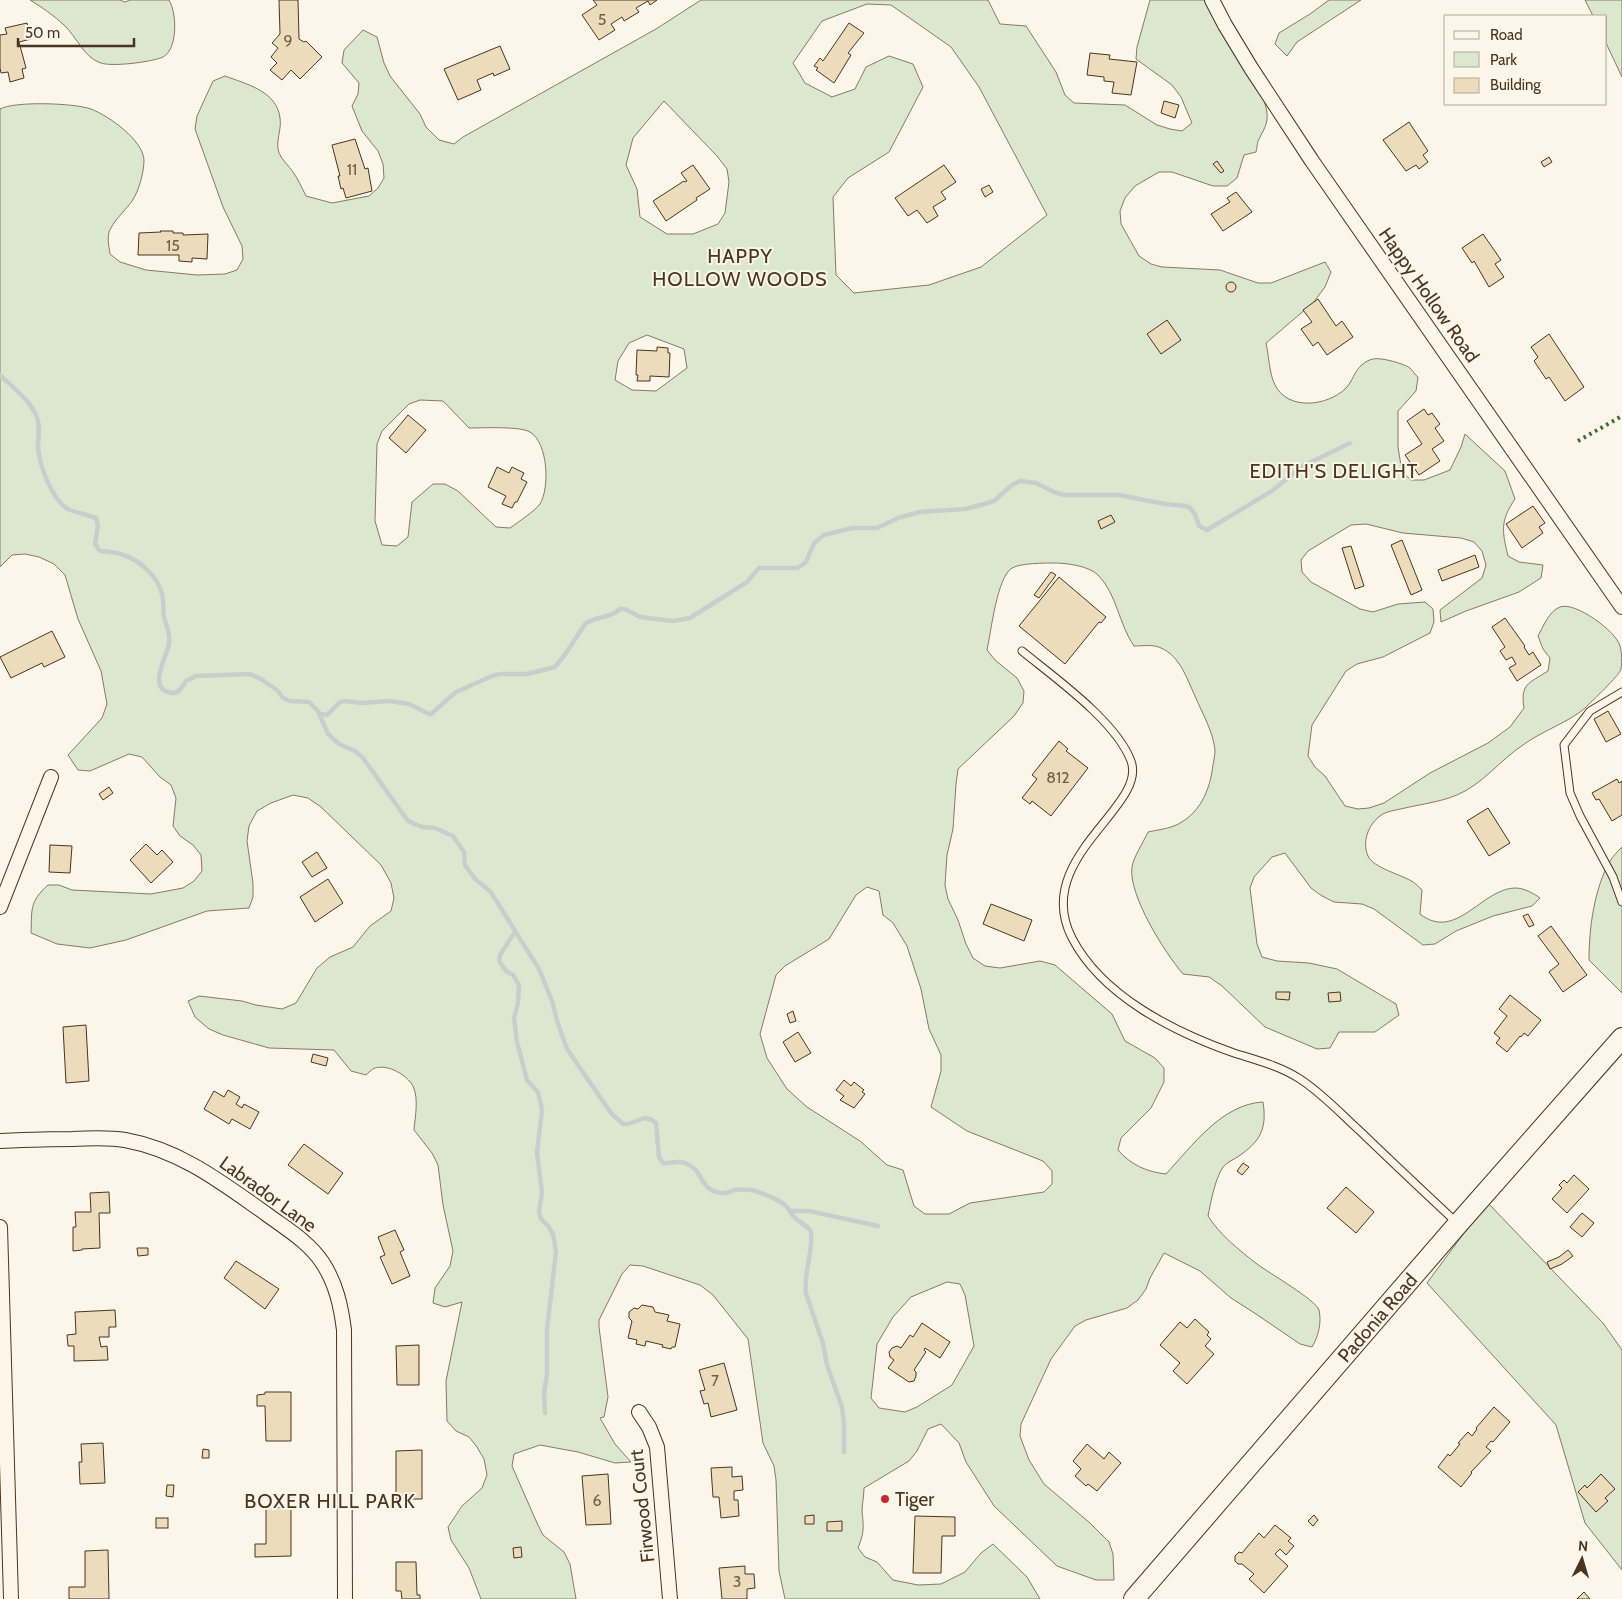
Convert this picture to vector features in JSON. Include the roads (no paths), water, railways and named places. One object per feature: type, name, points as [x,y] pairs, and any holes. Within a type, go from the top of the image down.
[{"type":"main road","name":"Padonia Road","points":[[1134,1599],[1458,1224],[1622,1038]]},
{"type":"street","name":"Happy Hollow Road","points":[[1212,0],[1242,54],[1312,161],[1622,607]]},
{"type":"street","points":[[0,907],[51,777]]},
{"type":"street","name":"Labrador Lane","points":[[0,1140],[94,1138],[124,1140],[168,1153],[206,1172],[302,1240],[322,1262],[333,1282],[341,1307],[344,1330],[345,1599]]},
{"type":"street","points":[[0,1227],[4,1537],[11,1599]]},
{"type":"street","name":"Firwood Court","points":[[639,1412],[649,1427],[657,1447],[670,1599]]},
{"type":"lane","points":[[1022,652],[1065,685],[1108,725],[1126,750],[1133,770],[1133,779],[1126,792],[1082,851],[1066,880],[1063,898],[1065,917],[1071,937],[1082,954],[1098,974],[1119,993],[1148,1014],[1181,1032],[1283,1069],[1300,1078],[1330,1103],[1458,1224]]},
{"type":"lane","points":[[1622,692],[1590,711],[1564,745],[1570,793],[1580,816],[1613,877],[1622,902]]},
{"type":"waterway","points":[[0,375],[25,398],[38,419],[38,446],[41,462],[52,491],[63,506],[96,518],[98,525],[95,544],[100,551],[118,553],[129,557],[142,565],[157,581],[163,597],[164,617],[169,633],[169,644],[160,674],[159,681],[161,687],[166,691],[175,693],[180,690],[186,681],[196,676],[250,674],[277,690],[283,698],[290,701],[309,702],[318,711],[328,734],[339,744],[355,751],[363,758],[408,821],[422,827],[435,828],[453,836],[464,852],[465,865],[475,879],[490,891],[539,969],[552,1001],[567,1049],[611,1113],[623,1124],[645,1118],[656,1123],[659,1157],[663,1163],[682,1162],[692,1166],[708,1188],[713,1191],[726,1193],[737,1190],[751,1190],[769,1196],[786,1206],[795,1218],[809,1228],[811,1233],[811,1249],[805,1286],[806,1294],[823,1343],[827,1365],[842,1407],[844,1452]]},
{"type":"waterway","points":[[320,714],[327,715],[340,702],[345,701],[361,703],[389,701],[409,704],[431,714],[456,692],[492,676],[500,674],[527,674],[555,667],[585,624],[594,619],[611,615],[620,609],[625,609],[640,617],[673,621],[690,618],[747,582],[759,568],[798,568],[806,562],[814,543],[824,535],[852,528],[877,528],[898,518],[920,512],[965,509],[981,505],[994,501],[1012,485],[1020,481],[1036,483],[1064,495],[1119,495],[1189,507],[1195,514],[1199,526],[1207,530],[1272,491],[1301,467],[1350,443]]},
{"type":"waterway","points":[[515,932],[500,955],[499,961],[506,971],[513,975],[519,985],[518,1003],[514,1018],[517,1042],[527,1080],[538,1092],[542,1110],[537,1153],[542,1192],[539,1212],[541,1219],[553,1234],[556,1252],[547,1329],[545,1413]]},
{"type":"waterway","points":[[790,1211],[809,1211],[878,1226]]},
{"type":"place","name":"Tiger","points":[[885,1499]]},
{"type":"district","name":"HAPPY HOLLOW WOODS","points":[[740,268]]},
{"type":"district","name":"EDITH'S DELIGHT","points":[[1334,471]]},
{"type":"district","name":"BOXER HILL PARK","points":[[330,1501]]}]
